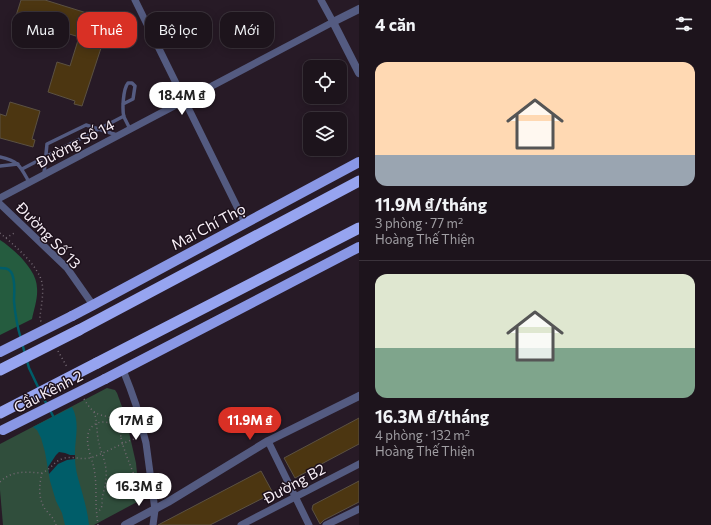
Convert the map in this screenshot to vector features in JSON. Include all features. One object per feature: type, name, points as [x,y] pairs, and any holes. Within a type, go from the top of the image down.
[{"type":"highway","name":"Mai Chí Thọ","points":[[0,370],[79,330],[359,181]]},
{"type":"highway","name":"Cầu Kênh 2","points":[[0,414],[359,228]]},
{"type":"main road","name":"Mai Chí Thọ","points":[[0,352],[93,305],[359,162]]},
{"type":"main road","points":[[123,370],[359,247]]},
{"type":"main road","name":"Cầu Kênh 2","points":[[2,431],[123,370]]},
{"type":"street","points":[[135,0],[245,223]]},
{"type":"street","points":[[321,0],[359,73]]},
{"type":"street","points":[[333,22],[359,8]]},
{"type":"street","name":"Đường Số 14","points":[[0,198],[333,22]]},
{"type":"street","name":"Đường Số 13","points":[[0,204],[67,268],[93,305]]},
{"type":"street","points":[[123,370],[143,430],[149,458],[155,510],[153,525]]},
{"type":"street","points":[[128,523],[155,510],[268,441],[359,396]]},
{"type":"street","points":[[268,441],[309,525]]},
{"type":"street","name":"Đường B2","points":[[241,525],[359,464]]},
{"type":"street","points":[[326,525],[359,509]]},
{"type":"lane","points":[[123,104],[133,99],[135,86],[132,83],[128,83],[126,86],[123,104],[124,116],[130,129]]},
{"type":"lane","points":[[22,169],[124,116]]},
{"type":"lane","points":[[44,174],[47,144],[86,125],[118,135]]},
{"type":"lane","points":[[0,157],[15,161],[22,169],[28,182]]},
{"type":"lane","points":[[0,166],[18,164]]},
{"type":"path","points":[[6,238],[16,232]]},
{"type":"path","points":[[94,412],[97,423],[98,443],[106,467],[106,484],[102,500],[102,508],[97,512]]},
{"type":"path","points":[[98,525],[95,472],[89,446],[88,433],[91,427],[97,423],[106,422],[113,425],[119,433],[136,480],[140,486]]},
{"type":"path","points":[[0,482],[12,474],[21,472],[42,473],[48,470],[60,459],[69,457],[92,458],[134,439]]},
{"type":"path","points":[[42,473],[40,488],[41,502],[56,525]]},
{"type":"green space","points":[[0,240],[18,254],[29,267],[36,281],[37,292],[32,319],[0,335]]},
{"type":"green space","points":[[107,388],[115,390],[117,393],[125,415],[136,463],[139,493],[137,502],[94,525],[3,525],[0,490],[0,444]]},
{"type":"water","points":[[72,407],[75,413],[77,426],[75,451],[77,475],[89,525],[65,525],[50,481],[41,438],[37,430],[33,427]]},
{"type":"pier","points":[[59,452],[75,455],[75,459],[67,460],[58,464],[49,474],[48,467]]},
{"type":"building","points":[[21,0],[45,0],[84,12],[77,12],[77,36],[69,34],[69,12],[17,12]]},
{"type":"building","points":[[77,43],[77,48],[101,48],[82,106],[74,104],[75,101],[48,92],[57,62],[70,66]]},
{"type":"building","points":[[10,102],[40,111],[32,139],[35,140],[33,147],[0,138],[0,114],[6,116]]},
{"type":"building","points":[[359,418],[359,444],[295,478],[284,458]]},
{"type":"building","points":[[261,471],[273,493],[210,525],[158,525]]},
{"type":"building","points":[[359,481],[359,502],[324,520],[320,524],[312,509],[313,505]]},
{"type":"waterway","points":[[0,268],[8,269],[13,275],[15,310],[21,339]]},
{"type":"waterway","points":[[22,343],[25,354]]},
{"type":"waterway","points":[[27,361],[39,389]]},
{"type":"waterway","points":[[42,395],[47,405]]},
{"type":"waterway","points":[[50,410],[53,416]]}]
